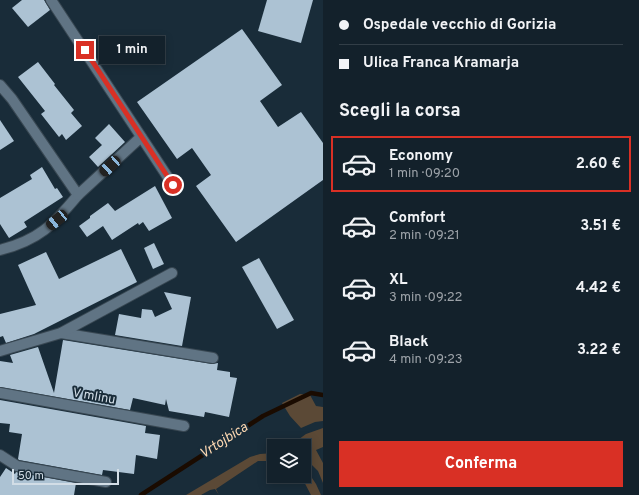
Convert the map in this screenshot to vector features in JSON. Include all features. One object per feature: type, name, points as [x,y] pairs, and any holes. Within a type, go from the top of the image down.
[{"type":"street","points":[[51,0],[141,137],[164,169],[173,185]]},
{"type":"street","points":[[0,85],[12,99],[78,195]]},
{"type":"street","points":[[0,250],[37,236],[57,220],[78,195],[141,137]]},
{"type":"street","points":[[0,351],[61,333],[172,273]]},
{"type":"street","points":[[61,333],[213,358]]},
{"type":"street","name":"V mlinu","points":[[0,393],[184,426]]},
{"type":"street","points":[[0,455],[16,466],[106,482]]},
{"type":"shaded area","points":[[300,394],[310,395],[316,406],[323,407],[323,421],[315,422],[301,428],[290,416],[282,403]]},
{"type":"shaded area","points":[[323,428],[323,447],[316,450],[323,463],[323,483],[318,471],[311,464],[311,439],[299,439],[306,434]]},
{"type":"shaded area","points":[[267,454],[267,461],[258,461],[216,489],[219,495],[215,489],[201,495],[186,495],[250,457]]},
{"type":"shaded area","points":[[311,476],[321,495],[311,495],[305,483],[311,483]]},
{"type":"building","points":[[22,0],[44,0],[50,10],[28,27],[12,8]]},
{"type":"building","points":[[267,0],[313,0],[301,43],[258,31]]},
{"type":"building","points":[[242,29],[282,85],[260,101],[278,127],[301,112],[323,143],[323,180],[236,242],[196,186],[211,175],[192,148],[177,159],[137,102]]},
{"type":"building","points":[[38,62],[74,110],[71,113],[82,126],[66,140],[62,134],[59,137],[41,114],[45,111],[18,77]]},
{"type":"building","points":[[0,120],[14,141],[0,150]]},
{"type":"building","points":[[109,124],[125,142],[98,167],[89,157],[102,145],[95,138]]},
{"type":"building","points":[[42,167],[55,189],[57,188],[63,197],[24,222],[27,227],[9,238],[0,224],[0,198],[32,179],[30,175]]},
{"type":"building","points":[[155,186],[172,218],[149,231],[143,222],[139,225],[138,223],[112,240],[103,226],[87,237],[79,226],[108,203],[115,211]]},
{"type":"building","points":[[154,243],[164,264],[153,269],[144,248]]},
{"type":"building","points":[[121,249],[137,282],[34,334],[6,343],[3,336],[0,337],[0,314],[36,305],[18,265],[46,252],[59,279]]},
{"type":"building","points":[[259,258],[294,320],[277,329],[242,267]]},
{"type":"building","points":[[164,292],[191,297],[182,346],[115,335],[119,314],[141,318],[142,309],[152,310],[155,317],[172,309]]},
{"type":"building","points":[[63,340],[212,364],[218,363],[217,370],[230,372],[230,377],[237,378],[229,417],[205,412],[204,417],[169,411],[166,399],[165,405],[133,398],[130,410],[0,387],[0,361],[13,363],[10,355],[38,347],[54,393]]},
{"type":"building","points":[[0,400],[146,426],[145,433],[160,435],[157,459],[136,455],[134,474],[103,470],[102,475],[19,460],[22,434],[9,432],[10,424],[0,423]]},
{"type":"building","points":[[6,468],[15,474],[16,472],[76,483],[74,495],[0,495],[0,477]]},
{"type":"waterway","name":"Vrtojbica","points":[[141,495],[263,416],[311,393],[323,395]]},
{"type":"route","points":[[85,50],[173,185]]}]
